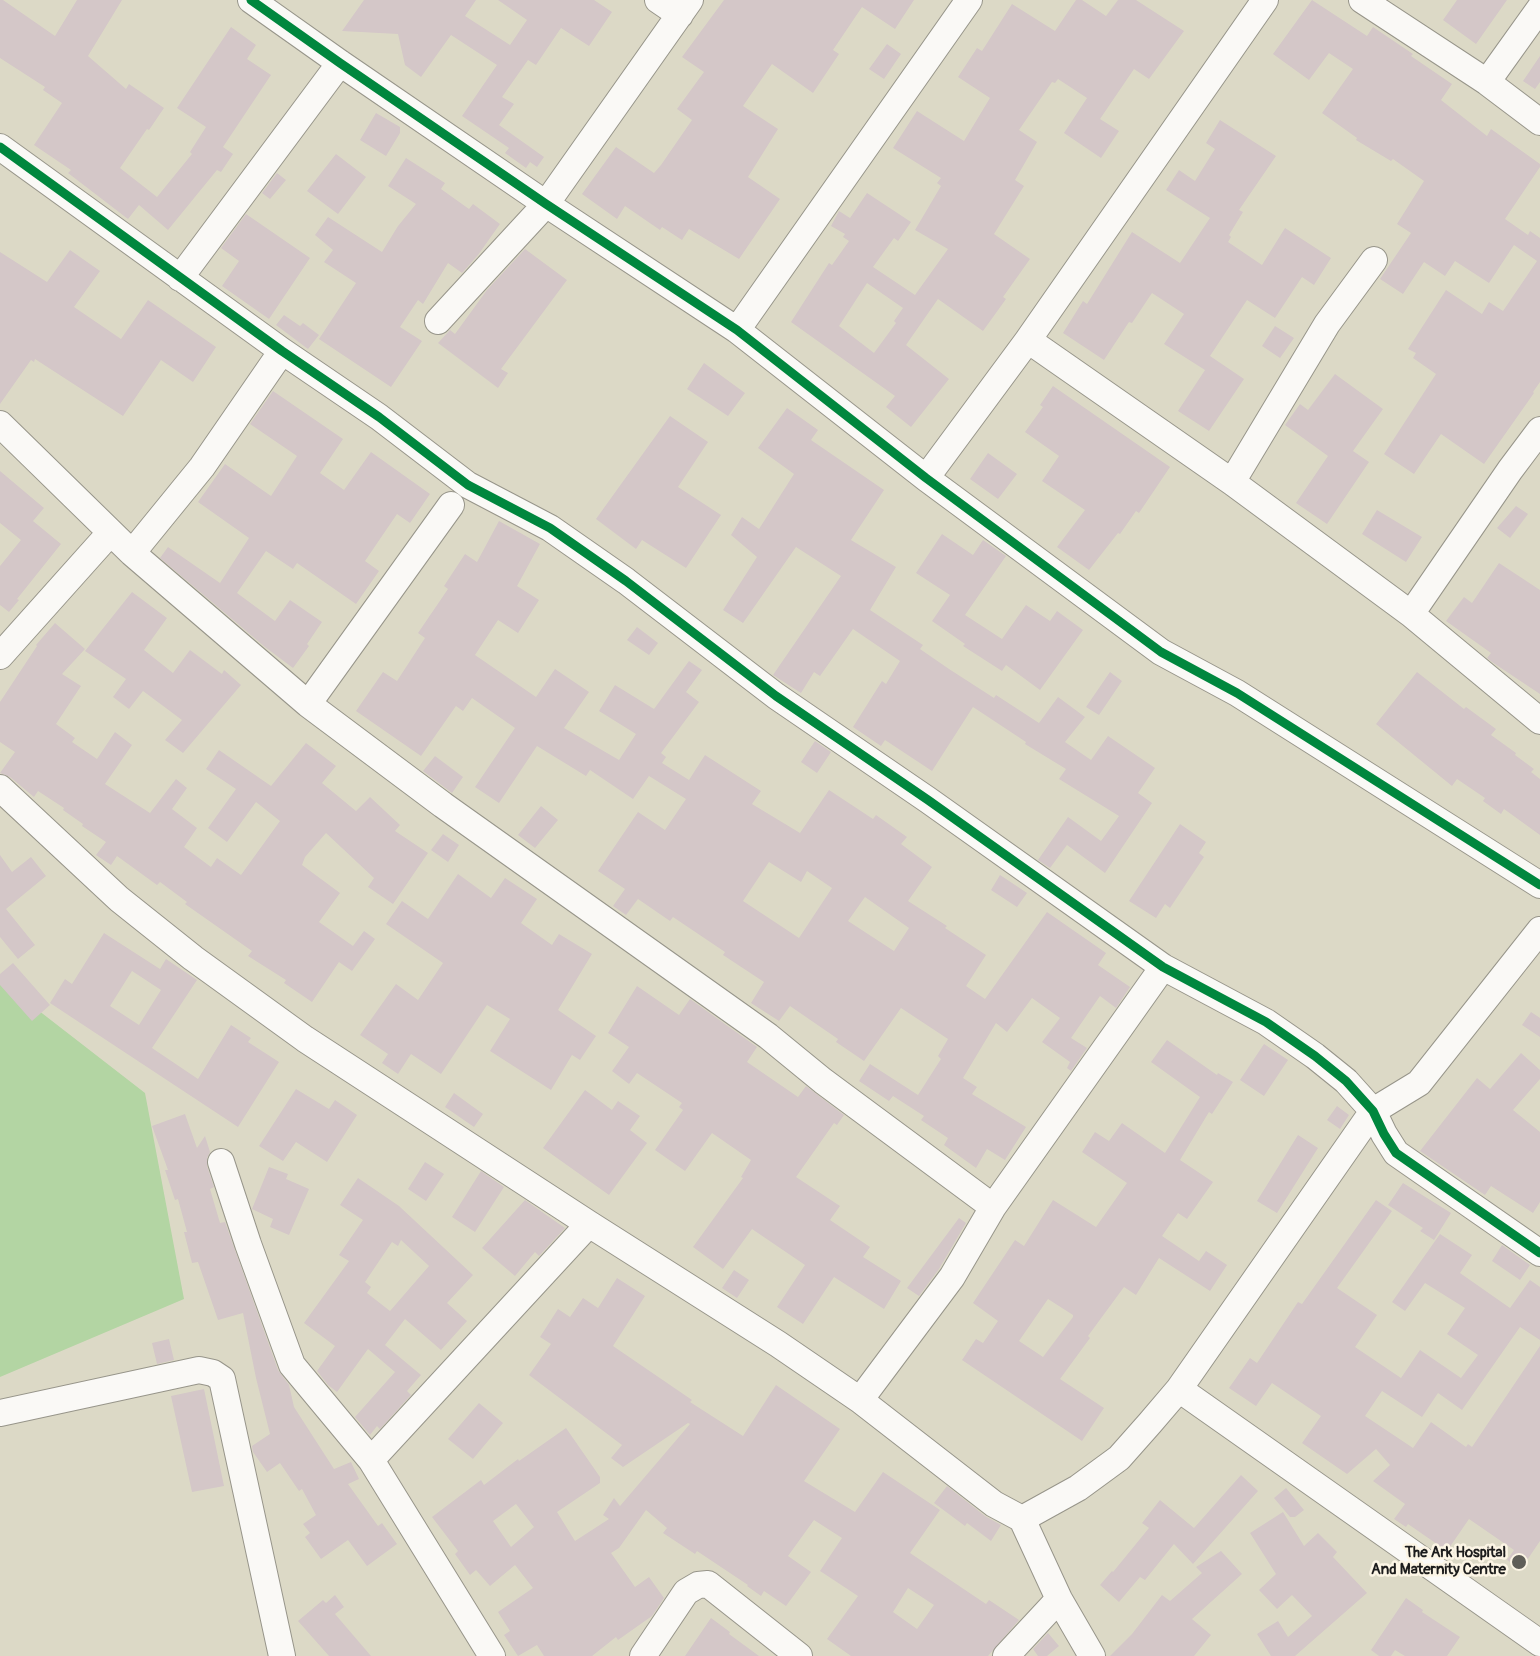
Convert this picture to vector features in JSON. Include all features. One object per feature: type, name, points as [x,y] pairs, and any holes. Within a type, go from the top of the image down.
[{"type":"street","points":[[251,0],[546,204],[737,330],[926,478],[1161,652],[1237,693],[1540,885]]},
{"type":"street","points":[[438,321],[546,204],[685,7],[658,0]]},
{"type":"street","points":[[737,330],[969,0]]},
{"type":"street","points":[[926,478],[1028,340],[1266,0]]},
{"type":"street","points":[[1362,0],[1487,82],[1540,122]]},
{"type":"street","points":[[1487,82],[1540,8]]},
{"type":"street","points":[[180,278],[340,63]]},
{"type":"street","points":[[0,147],[282,351],[379,417],[468,485],[549,528],[616,575],[776,696],[928,800],[1163,967],[1266,1022],[1315,1056],[1374,1111],[1384,1134],[1396,1153],[1540,1253]]},
{"type":"street","points":[[1232,482],[1327,324],[1374,260]]},
{"type":"street","points":[[1028,340],[1232,482],[1411,614],[1540,721]]},
{"type":"street","points":[[132,553],[202,467],[282,351]]},
{"type":"street","points":[[0,424],[132,553],[308,704],[443,805],[768,1036],[823,1081],[993,1207]]},
{"type":"street","points":[[1411,614],[1540,430]]},
{"type":"street","points":[[308,704],[450,505]]},
{"type":"street","points":[[0,656],[110,533]]},
{"type":"street","points":[[0,788],[119,899],[193,958],[305,1039],[778,1344],[860,1400],[994,1504],[1022,1519],[1059,1599],[1092,1656]]},
{"type":"street","points":[[1022,1519],[1078,1488],[1119,1458],[1179,1389],[1374,1111],[1419,1083],[1540,930]]},
{"type":"street","points":[[860,1400],[952,1277],[993,1207],[1163,967]]},
{"type":"street","points":[[221,1162],[292,1365],[371,1460],[492,1656]]},
{"type":"street","points":[[371,1460],[589,1224]]},
{"type":"street","points":[[0,1413],[199,1370],[213,1373],[222,1379],[282,1656]]},
{"type":"street","points":[[1179,1389],[1540,1643]]},
{"type":"street","points":[[643,1656],[686,1592],[698,1585],[708,1584],[799,1656]]},
{"type":"street","points":[[1006,1656],[1059,1599]]},
{"type":"green space","points":[[0,978],[145,1093],[184,1299],[0,1377]]},
{"type":"building","points":[[0,0],[55,36],[77,0],[122,0],[88,56],[126,89],[129,84],[164,108],[120,168],[157,197],[192,154],[190,152],[206,127],[177,108],[231,27],[256,45],[247,59],[271,75],[223,147],[233,154],[221,172],[217,170],[168,230],[139,205],[128,219],[68,173],[71,170],[34,145],[62,103],[43,90],[45,87],[0,58]]},
{"type":"building","points":[[364,0],[476,0],[465,16],[510,45],[527,20],[498,0],[594,0],[612,12],[589,46],[561,28],[536,65],[528,60],[502,97],[514,104],[499,125],[544,157],[537,167],[530,162],[526,168],[505,153],[509,148],[462,116],[497,65],[451,35],[421,77],[405,65],[398,34],[342,31]]},
{"type":"building","points":[[724,0],[914,0],[895,29],[862,7],[833,50],[839,54],[813,93],[772,64],[743,106],[778,129],[748,177],[780,199],[739,259],[689,229],[682,240],[662,227],[660,230],[625,206],[617,219],[582,194],[616,147],[654,173],[661,165],[692,120],[677,109],[704,72],[682,57]]},
{"type":"building","points":[[1076,0],[1082,0],[1106,16],[1118,0],[1136,0],[1184,31],[1149,79],[1134,69],[1100,119],[1119,131],[1101,158],[1064,133],[1087,98],[1058,79],[1055,83],[1052,82],[1019,130],[1037,142],[1015,180],[1024,186],[994,234],[1030,259],[1003,297],[1006,299],[983,331],[938,299],[906,345],[949,379],[911,427],[886,407],[895,396],[791,322],[829,263],[832,265],[849,241],[843,237],[845,234],[831,226],[839,211],[850,218],[867,193],[911,222],[898,241],[894,238],[873,267],[915,295],[948,249],[915,230],[941,186],[937,183],[941,178],[893,148],[917,111],[964,141],[990,98],[958,77],[977,48],[982,51],[1012,4],[1055,31]],"holes":[[[867,283],[903,308],[894,321],[896,323],[874,353],[839,326]]]},
{"type":"building","points":[[1312,0],[1367,36],[1373,27],[1413,54],[1411,56],[1452,84],[1441,100],[1487,136],[1491,129],[1540,164],[1505,219],[1528,235],[1530,231],[1540,238],[1540,382],[1484,464],[1441,434],[1414,474],[1384,454],[1436,374],[1413,358],[1416,353],[1408,349],[1446,290],[1482,314],[1489,302],[1503,311],[1537,261],[1514,245],[1489,283],[1455,261],[1445,276],[1424,262],[1403,294],[1380,279],[1411,233],[1397,224],[1424,181],[1393,159],[1391,161],[1356,140],[1357,138],[1322,113],[1353,69],[1329,53],[1309,80],[1273,54]]},
{"type":"building","points":[[1457,0],[1507,0],[1476,44],[1443,20]]},
{"type":"building","points":[[887,44],[901,54],[884,79],[869,69]]},
{"type":"building","points":[[1540,56],[1540,82],[1535,89],[1523,81]]},
{"type":"building","points":[[376,113],[400,127],[400,133],[386,156],[360,140]]},
{"type":"building","points":[[1220,120],[1276,156],[1239,210],[1243,212],[1229,235],[1231,237],[1228,242],[1262,265],[1285,228],[1331,258],[1314,285],[1302,277],[1275,318],[1247,300],[1210,356],[1244,379],[1209,431],[1178,411],[1205,370],[1164,344],[1184,314],[1152,293],[1132,323],[1129,322],[1104,360],[1063,333],[1083,301],[1087,304],[1132,232],[1180,263],[1210,218],[1166,190],[1179,170],[1195,181],[1215,149],[1206,143]]},
{"type":"building","points":[[336,154],[366,177],[338,214],[307,191]]},
{"type":"building","points":[[406,158],[445,183],[441,189],[469,209],[473,204],[500,224],[462,273],[448,263],[423,304],[418,300],[400,327],[422,341],[391,387],[319,339],[356,283],[324,262],[333,250],[315,235],[328,217],[382,252],[398,226],[416,204],[388,186]]},
{"type":"building","points":[[277,173],[286,180],[270,199],[262,193]]},
{"type":"building","points":[[246,214],[310,258],[269,319],[222,286],[239,261],[221,248]]},
{"type":"building","points":[[525,249],[567,280],[501,369],[508,373],[498,388],[438,343],[450,330],[455,334],[487,290]]},
{"type":"building","points":[[70,250],[100,271],[74,307],[121,339],[148,300],[216,347],[193,382],[161,360],[123,416],[35,359],[34,362],[31,360],[0,404],[0,252],[47,282]]},
{"type":"building","points":[[284,315],[300,326],[303,323],[319,335],[308,349],[276,325]]},
{"type":"building","points":[[1275,326],[1294,338],[1280,358],[1262,346]]},
{"type":"building","points":[[704,363],[745,393],[728,416],[687,389]]},
{"type":"building","points":[[1335,374],[1383,409],[1353,451],[1369,462],[1327,524],[1296,503],[1328,456],[1285,425],[1300,404],[1308,410]]},
{"type":"building","points":[[1053,386],[1170,467],[1139,513],[1136,511],[1120,534],[1118,533],[1089,570],[1057,547],[1085,510],[1042,481],[1059,456],[1025,432],[1043,407],[1040,405]]},
{"type":"building","points":[[273,391],[343,439],[320,473],[344,490],[371,452],[430,494],[410,523],[397,514],[365,561],[379,571],[356,604],[297,563],[293,569],[266,551],[237,593],[275,621],[290,600],[322,622],[307,644],[309,646],[293,668],[160,558],[168,547],[220,583],[249,538],[198,502],[225,464],[271,496],[297,456],[250,424]]},
{"type":"building","points":[[787,408],[818,430],[811,440],[884,490],[851,540],[896,567],[870,610],[923,645],[920,649],[949,669],[994,698],[996,695],[1039,723],[1058,697],[1085,717],[1065,742],[1091,760],[1108,736],[1155,768],[1138,793],[1152,803],[1105,873],[1067,845],[1050,868],[1038,860],[1068,817],[1101,841],[1119,816],[1059,779],[1066,769],[1025,744],[1026,742],[973,707],[932,771],[885,740],[881,746],[853,727],[882,681],[886,684],[900,661],[853,629],[820,676],[814,672],[801,693],[773,675],[841,576],[796,547],[743,623],[723,610],[757,557],[731,535],[742,517],[759,529],[794,474],[758,448]]},
{"type":"building","points":[[670,416],[708,442],[678,487],[721,515],[686,568],[642,540],[636,549],[596,519]]},
{"type":"building","points":[[988,453],[1017,474],[998,499],[970,479]]},
{"type":"building","points":[[0,471],[44,508],[33,521],[61,544],[9,612],[0,605],[0,566],[21,540],[0,523]]},
{"type":"building","points":[[1516,506],[1528,514],[1510,538],[1497,528]]},
{"type":"building","points":[[1377,510],[1422,537],[1406,562],[1362,534]]},
{"type":"building","points":[[499,521],[540,544],[517,586],[539,600],[518,633],[498,620],[475,655],[536,697],[555,669],[589,692],[564,728],[619,760],[636,734],[599,711],[615,685],[654,709],[689,661],[702,670],[686,692],[699,702],[661,753],[666,757],[662,763],[689,780],[705,755],[761,791],[752,804],[800,833],[829,790],[873,819],[876,815],[907,837],[901,844],[932,867],[908,901],[986,955],[966,986],[985,999],[1047,912],[1106,953],[1098,965],[1130,987],[1116,1008],[1100,996],[1071,1038],[1087,1048],[1071,1071],[1067,1068],[1070,1062],[1042,1042],[1060,1018],[1032,998],[1007,1032],[996,1023],[963,1078],[977,1087],[972,1094],[1026,1127],[1005,1160],[987,1149],[976,1168],[944,1145],[948,1138],[921,1120],[924,1116],[893,1096],[889,1101],[859,1081],[870,1064],[918,1095],[941,1059],[938,1056],[948,1039],[901,1008],[864,1061],[836,1042],[838,1039],[790,1006],[779,1021],[751,1003],[764,982],[723,955],[725,952],[673,917],[670,921],[638,899],[626,915],[613,906],[625,889],[598,871],[638,812],[665,830],[686,799],[649,776],[633,799],[590,770],[586,776],[537,746],[499,803],[475,787],[515,728],[472,698],[463,711],[456,706],[421,756],[356,711],[383,672],[397,681],[425,638],[418,633],[448,589],[444,586],[465,554],[477,562]],"holes":[[[769,862],[801,882],[807,871],[832,888],[799,938],[743,901]],[[865,897],[909,928],[894,951],[848,921]]]},
{"type":"building","points":[[942,534],[973,555],[983,540],[1006,556],[965,615],[1002,639],[1026,605],[1050,621],[1057,611],[1083,630],[1040,690],[1006,665],[1002,671],[963,646],[965,644],[932,621],[950,595],[916,573]]},
{"type":"building","points":[[1499,563],[1540,590],[1540,694],[1492,662],[1487,658],[1491,653],[1446,621],[1464,597],[1472,603]]},
{"type":"building","points":[[132,592],[167,618],[144,650],[173,673],[190,650],[222,674],[224,670],[241,685],[183,753],[165,740],[182,720],[143,691],[129,709],[113,697],[126,679],[85,651]]},
{"type":"building","points":[[55,623],[85,649],[62,674],[81,686],[56,724],[75,738],[72,742],[97,759],[115,732],[132,745],[105,784],[150,813],[176,779],[187,788],[172,809],[197,828],[184,847],[211,867],[217,858],[241,875],[280,821],[256,802],[227,842],[208,828],[236,789],[206,769],[219,750],[271,786],[306,743],[336,766],[322,783],[356,811],[370,797],[400,825],[395,831],[428,853],[393,904],[368,887],[374,878],[326,833],[305,857],[302,865],[340,893],[319,922],[353,946],[364,931],[375,939],[352,971],[339,962],[312,1002],[284,983],[286,980],[248,956],[252,951],[185,904],[187,902],[160,882],[157,885],[117,856],[111,865],[96,855],[106,842],[82,826],[83,824],[63,810],[64,808],[38,791],[34,797],[10,777],[0,773],[15,752],[0,742],[0,702],[36,645]]},
{"type":"building","points":[[637,627],[658,643],[649,655],[627,640]]},
{"type":"building","points":[[1110,672],[1122,681],[1099,715],[1086,707]]},
{"type":"building","points":[[1417,672],[1464,709],[1466,707],[1496,729],[1491,735],[1534,769],[1531,772],[1540,779],[1540,835],[1504,809],[1501,814],[1483,801],[1485,798],[1457,779],[1452,786],[1376,724]]},
{"type":"building","points":[[815,741],[831,752],[817,773],[801,762]]},
{"type":"building","points":[[435,756],[463,777],[452,793],[423,771]]},
{"type":"building","points":[[541,806],[558,820],[535,848],[518,835]]},
{"type":"building","points":[[1180,824],[1206,842],[1199,853],[1204,857],[1170,908],[1165,904],[1156,918],[1129,901]]},
{"type":"building","points":[[443,834],[459,845],[448,862],[431,850]]},
{"type":"building","points":[[0,855],[12,872],[31,857],[46,876],[6,909],[35,945],[18,959],[0,937]]},
{"type":"building","points":[[458,874],[491,898],[505,878],[537,899],[521,923],[552,945],[559,934],[592,954],[558,1010],[596,1036],[580,1060],[572,1055],[551,1090],[490,1051],[510,1019],[487,1005],[441,1074],[411,1054],[398,1074],[382,1063],[388,1054],[360,1035],[396,984],[418,1000],[443,963],[386,924],[402,901],[428,919]]},
{"type":"building","points":[[1000,875],[1027,893],[1017,907],[991,890]]},
{"type":"building","points":[[104,933],[160,969],[166,959],[197,980],[152,1048],[198,1079],[231,1025],[251,1038],[248,1042],[279,1062],[238,1127],[50,1003],[65,979],[72,984]],"holes":[[[132,971],[161,990],[139,1025],[110,1006]]]},
{"type":"building","points":[[13,963],[50,1005],[32,1021],[0,985],[0,974]]},
{"type":"building","points":[[637,986],[679,1015],[690,999],[757,1047],[747,1062],[798,1097],[806,1086],[844,1115],[837,1125],[834,1123],[796,1177],[840,1206],[830,1220],[870,1247],[863,1257],[901,1281],[884,1309],[834,1277],[803,1324],[777,1307],[805,1265],[752,1229],[723,1269],[693,1247],[743,1178],[741,1177],[751,1160],[712,1133],[685,1171],[655,1150],[683,1110],[679,1107],[682,1103],[637,1073],[629,1084],[612,1071],[629,1047],[608,1033]]},
{"type":"building","points":[[1531,1012],[1540,1018],[1540,1037],[1522,1025]]},
{"type":"building","points":[[1167,1040],[1217,1075],[1218,1073],[1233,1082],[1212,1114],[1209,1112],[1180,1160],[1213,1182],[1187,1219],[1178,1213],[1162,1236],[1199,1261],[1206,1251],[1227,1265],[1210,1291],[1159,1258],[1136,1295],[1124,1287],[1060,1379],[1104,1408],[1082,1441],[962,1360],[976,1339],[983,1343],[998,1321],[973,1303],[1015,1240],[1024,1246],[1053,1200],[1096,1227],[1127,1183],[1082,1152],[1095,1132],[1109,1141],[1122,1123],[1165,1153],[1200,1097],[1151,1062]],"holes":[[[1048,1299],[1073,1315],[1043,1357],[1019,1341]]]},
{"type":"building","points":[[1264,1044],[1288,1060],[1264,1096],[1240,1080]]},
{"type":"building","points":[[1521,1053],[1540,1070],[1540,1079],[1513,1110],[1540,1132],[1540,1202],[1533,1213],[1491,1186],[1485,1195],[1420,1151],[1477,1078],[1490,1089]]},
{"type":"building","points":[[296,1089],[329,1109],[335,1100],[357,1115],[327,1162],[296,1142],[283,1161],[259,1146]]},
{"type":"building","points":[[585,1090],[612,1110],[618,1101],[640,1116],[630,1130],[647,1143],[609,1195],[543,1148]]},
{"type":"building","points":[[454,1093],[483,1114],[474,1127],[445,1107]]},
{"type":"building","points":[[1337,1106],[1349,1115],[1340,1129],[1327,1120]]},
{"type":"building","points":[[185,1114],[197,1148],[205,1136],[210,1152],[207,1166],[214,1187],[210,1189],[220,1223],[225,1222],[278,1370],[289,1385],[294,1407],[334,1469],[351,1462],[359,1479],[348,1484],[378,1526],[382,1523],[397,1544],[367,1566],[348,1540],[321,1559],[305,1537],[310,1533],[303,1524],[316,1515],[302,1489],[299,1491],[280,1463],[267,1472],[253,1452],[252,1446],[270,1434],[243,1313],[218,1320],[198,1262],[192,1263],[178,1199],[175,1200],[165,1170],[168,1170],[152,1126]]},
{"type":"building","points":[[1298,1135],[1318,1148],[1277,1213],[1257,1201]]},
{"type":"building","points":[[425,1162],[444,1174],[426,1201],[408,1189]]},
{"type":"building","points":[[269,1167],[288,1174],[286,1179],[309,1189],[289,1235],[270,1227],[273,1219],[252,1209]]},
{"type":"building","points":[[481,1171],[504,1187],[475,1232],[452,1217]]},
{"type":"building","points":[[358,1178],[399,1206],[473,1275],[447,1303],[467,1321],[441,1350],[405,1319],[385,1345],[421,1375],[407,1391],[411,1395],[380,1429],[377,1426],[370,1435],[355,1417],[395,1372],[368,1349],[337,1392],[317,1371],[335,1346],[304,1323],[349,1261],[339,1255],[363,1220],[340,1205]],"holes":[[[401,1240],[429,1266],[390,1311],[367,1293],[371,1287],[365,1282],[392,1242],[398,1246]]]},
{"type":"building","points":[[1403,1183],[1451,1213],[1434,1240],[1420,1231],[1423,1228],[1388,1205]]},
{"type":"building","points":[[525,1200],[565,1228],[539,1256],[535,1252],[515,1276],[482,1248]]},
{"type":"building","points":[[1376,1200],[1392,1211],[1337,1288],[1377,1315],[1355,1347],[1401,1378],[1420,1350],[1461,1378],[1478,1355],[1447,1334],[1465,1308],[1425,1283],[1405,1311],[1392,1302],[1440,1234],[1472,1255],[1460,1273],[1510,1308],[1530,1280],[1540,1287],[1540,1340],[1520,1327],[1462,1410],[1438,1393],[1422,1417],[1382,1391],[1365,1416],[1413,1448],[1431,1422],[1466,1447],[1468,1444],[1472,1447],[1540,1346],[1540,1541],[1521,1569],[1507,1560],[1514,1550],[1469,1519],[1447,1551],[1408,1524],[1406,1527],[1394,1519],[1405,1504],[1373,1481],[1390,1465],[1376,1449],[1347,1474],[1302,1443],[1321,1416],[1272,1383],[1256,1406],[1229,1388],[1250,1358],[1257,1363],[1298,1302],[1302,1304]]},
{"type":"building","points":[[959,1218],[966,1223],[939,1269],[919,1296],[907,1288]]},
{"type":"building","points":[[1502,1245],[1530,1265],[1520,1280],[1492,1261]]},
{"type":"building","points":[[734,1270],[749,1280],[737,1298],[722,1288]]},
{"type":"building","points":[[617,1278],[645,1296],[613,1346],[692,1400],[690,1402],[743,1436],[776,1385],[840,1429],[804,1481],[855,1512],[883,1472],[940,1510],[910,1553],[986,1604],[989,1600],[1019,1620],[988,1656],[851,1656],[827,1639],[858,1596],[820,1571],[842,1538],[814,1520],[788,1556],[811,1572],[786,1606],[764,1591],[761,1596],[697,1551],[695,1554],[663,1533],[667,1528],[646,1510],[619,1548],[611,1553],[635,1587],[649,1577],[664,1598],[652,1616],[618,1640],[616,1637],[592,1656],[544,1656],[537,1645],[518,1656],[504,1635],[510,1631],[498,1612],[533,1588],[515,1565],[490,1586],[476,1570],[470,1575],[455,1554],[458,1551],[432,1517],[481,1480],[484,1485],[518,1459],[519,1461],[566,1428],[600,1477],[600,1483],[557,1512],[575,1541],[609,1519],[603,1515],[614,1498],[620,1506],[690,1424],[688,1423],[623,1467],[611,1458],[622,1445],[529,1375],[551,1344],[540,1337],[558,1309],[570,1317],[583,1298],[598,1308]],"holes":[[[516,1504],[534,1527],[511,1547],[493,1521]],[[908,1588],[934,1605],[917,1629],[893,1612]]]},
{"type":"building","points":[[169,1339],[174,1360],[157,1364],[152,1343]]},
{"type":"building","points":[[204,1389],[224,1486],[192,1492],[171,1396]]},
{"type":"building","points":[[479,1403],[503,1423],[473,1459],[448,1439]]},
{"type":"building","points":[[1241,1475],[1258,1491],[1193,1564],[1174,1544],[1145,1580],[1140,1577],[1119,1602],[1100,1585],[1149,1528],[1142,1523],[1160,1500],[1194,1528]]},
{"type":"building","points":[[947,1486],[985,1516],[1001,1525],[991,1541],[967,1523],[965,1526],[934,1503]]},
{"type":"building","points":[[1286,1488],[1304,1510],[1295,1517],[1290,1517],[1274,1498]]},
{"type":"building","points":[[1283,1512],[1304,1546],[1318,1533],[1337,1552],[1333,1557],[1367,1593],[1295,1656],[1271,1656],[1257,1634],[1278,1621],[1288,1637],[1312,1616],[1292,1595],[1277,1609],[1259,1590],[1276,1574],[1250,1533]]},
{"type":"building","points":[[1221,1551],[1242,1574],[1192,1619],[1211,1635],[1194,1656],[1110,1656],[1132,1634],[1162,1595],[1170,1601],[1202,1573],[1196,1567]]},
{"type":"building","points":[[335,1595],[344,1607],[335,1614],[371,1656],[329,1656],[298,1621],[323,1600],[326,1603]]},
{"type":"building","points":[[1406,1598],[1423,1610],[1422,1612],[1460,1637],[1447,1656],[1405,1656],[1395,1650],[1391,1656],[1379,1656],[1371,1650]]},
{"type":"building","points":[[711,1618],[730,1632],[729,1634],[759,1656],[685,1656]]},
{"type":"building","points":[[1048,1633],[1059,1646],[1047,1656],[1038,1656],[1033,1649]]},
{"type":"cycle path","points":[[251,0],[546,204],[737,330],[926,478],[1161,652],[1237,693],[1540,885]]},
{"type":"cycle path","points":[[0,147],[282,351],[379,417],[468,485],[550,528],[626,581],[776,696],[928,800],[1163,967],[1266,1022],[1315,1056],[1346,1081],[1373,1111],[1396,1153],[1540,1253]]},
{"type":"place","name":"The Ark Hospital And Maternity Centre","points":[[1519,1562]]}]
